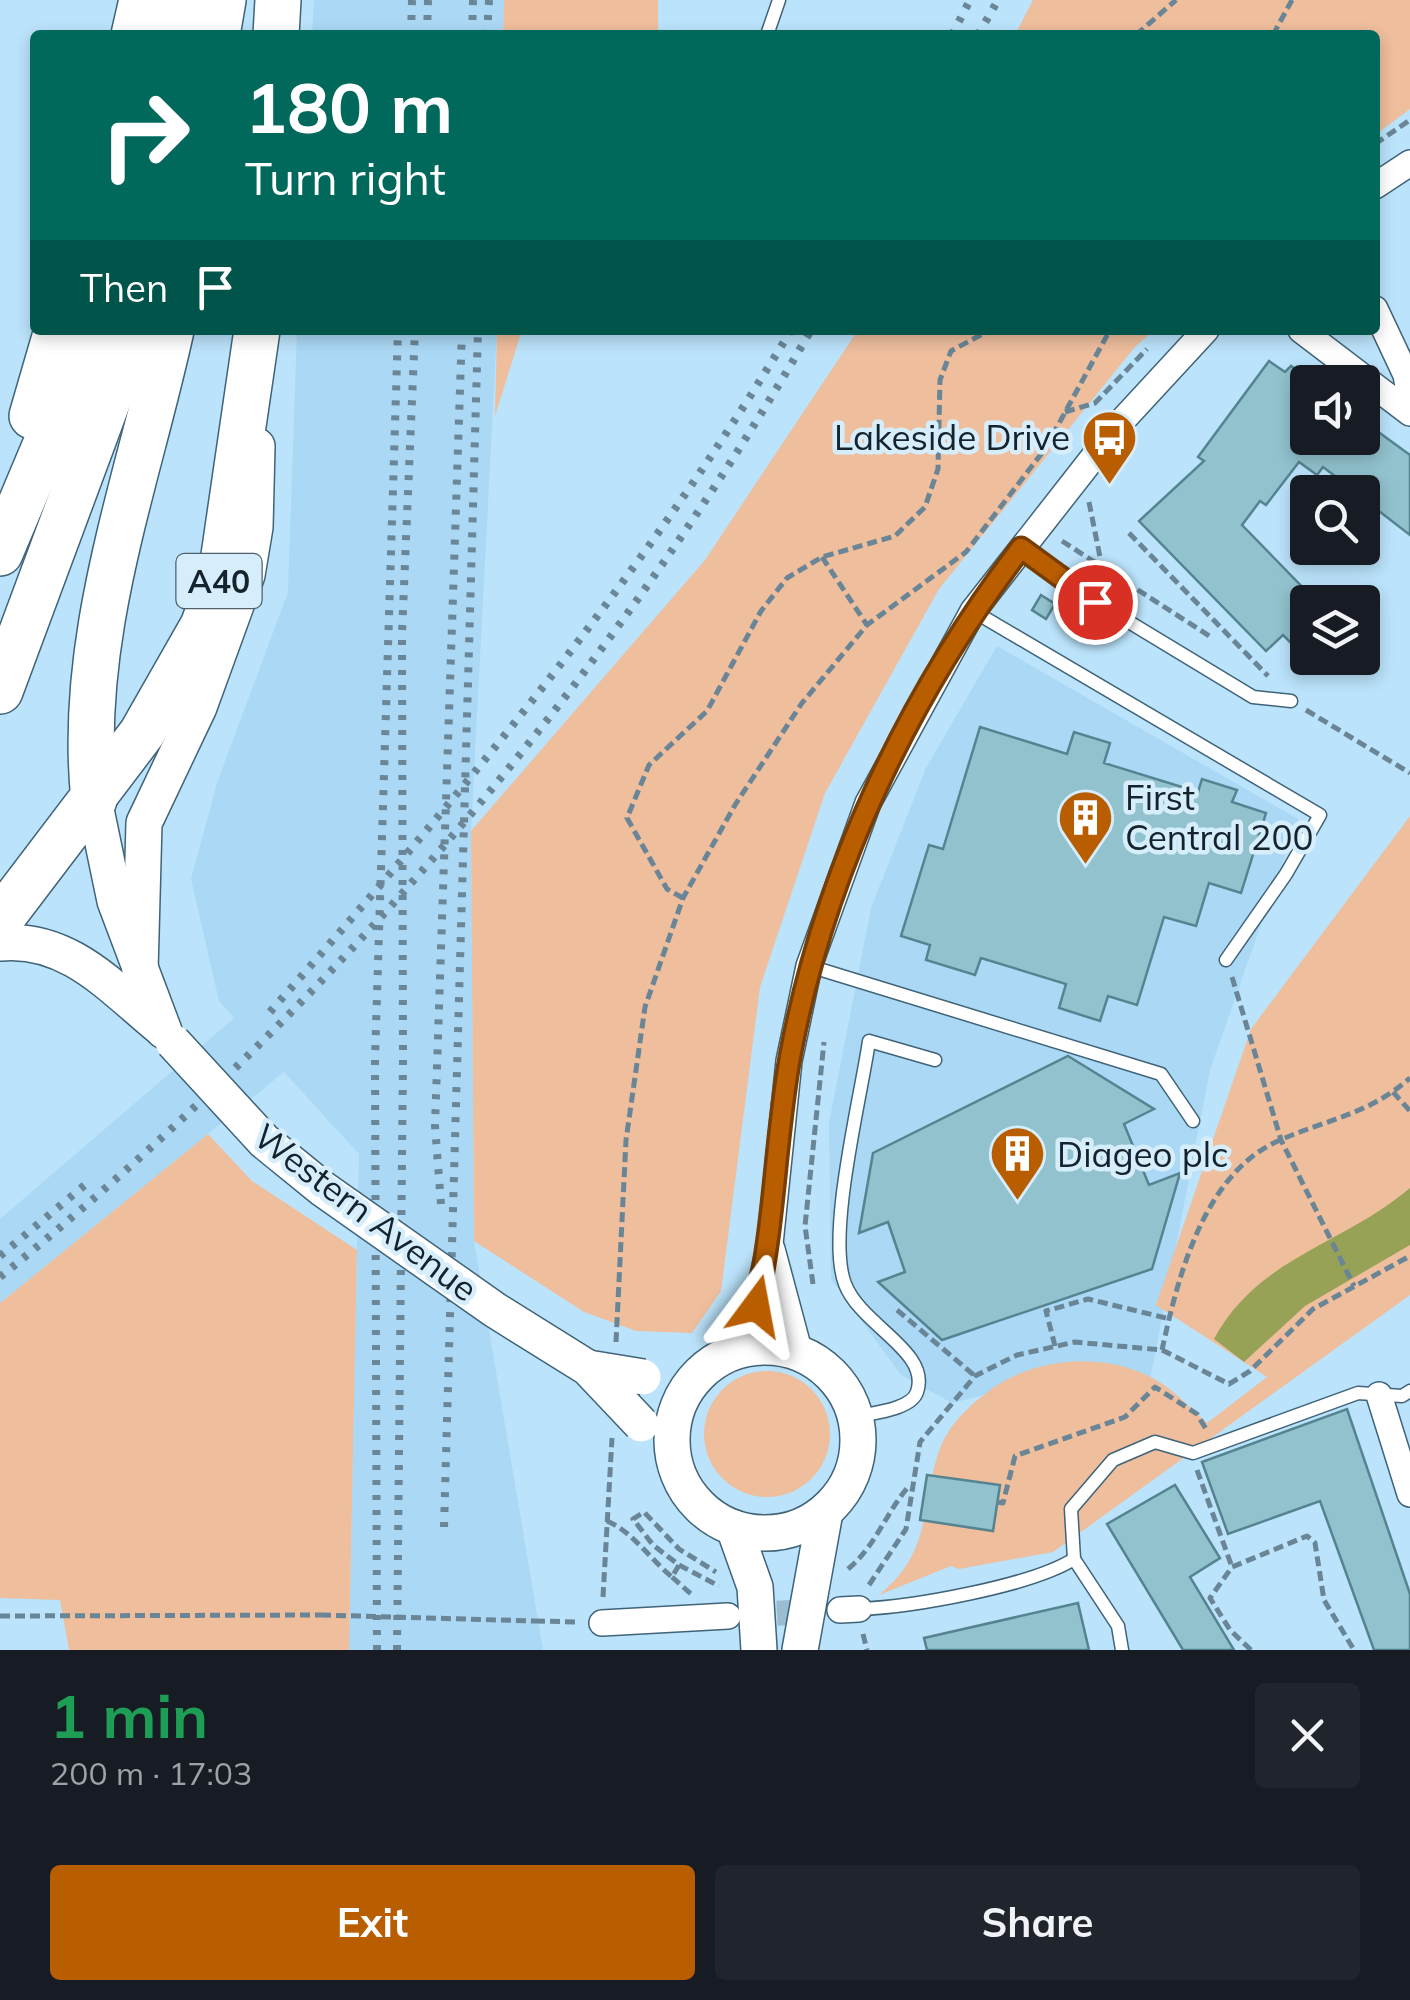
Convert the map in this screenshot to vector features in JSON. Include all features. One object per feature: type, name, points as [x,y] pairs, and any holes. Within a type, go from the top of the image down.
[{"type":"highway","points":[[135,30],[142,0]]},
{"type":"highway","points":[[175,30],[182,0]]},
{"type":"highway","points":[[218,30],[223,0]]},
{"type":"highway","points":[[276,30],[278,0]]},
{"type":"highway","points":[[0,529],[56,335]]},
{"type":"highway","points":[[0,553],[92,335]]},
{"type":"highway","points":[[0,691],[132,335]]},
{"type":"highway","points":[[94,800],[89,738],[92,664],[170,335]]},
{"type":"highway","name":"A40","points":[[0,920],[94,800],[174,681],[203,626],[221,576],[258,335]]},
{"type":"street","points":[[1380,183],[1410,163]]},
{"type":"street","points":[[1380,320],[1406,375],[1410,398]]},
{"type":"street","name":"Western Avenue","points":[[140,970],[144,823],[153,796],[199,707],[247,574],[255,527],[259,335]]},
{"type":"street","points":[[735,1352],[756,1306],[770,1244],[790,1061],[810,966],[868,803],[973,611],[1076,478],[1202,335]]},
{"type":"street","points":[[1308,335],[1410,413]]},
{"type":"street","name":"Western Avenue","points":[[94,800],[114,901],[169,1037]]},
{"type":"street","name":"Western Avenue","points":[[0,943],[38,942],[72,956],[169,1037],[264,1141],[322,1188],[495,1310],[616,1368],[626,1428],[677,1468]]},
{"type":"street","points":[[770,1244],[799,1350]]},
{"type":"street","points":[[768,1346],[799,1350],[828,1369],[847,1392],[855,1417],[857,1460],[844,1490],[825,1512],[778,1533],[734,1528],[692,1497],[677,1468],[674,1415],[699,1375],[735,1352],[768,1346]]},
{"type":"street","points":[[616,1368],[699,1375]]},
{"type":"street","points":[[1378,1394],[1410,1494]]},
{"type":"street","points":[[800,1650],[825,1512]]},
{"type":"street","points":[[734,1528],[755,1587],[759,1650]]},
{"type":"street","points":[[602,1623],[730,1603]]},
{"type":"lane","points":[[769,30],[780,0]]},
{"type":"lane","points":[[1021,548],[1063,582],[1253,697],[1291,700]]},
{"type":"lane","points":[[973,611],[1320,815],[1286,874],[1226,960]]},
{"type":"lane","points":[[810,966],[1160,1074],[1193,1122]]},
{"type":"lane","points":[[855,1417],[910,1402],[917,1394],[918,1373],[907,1349],[864,1316],[844,1282],[839,1236],[869,1041],[934,1060]]},
{"type":"lane","points":[[1122,1650],[1118,1626],[1074,1560],[1070,1509],[1113,1460],[1155,1442],[1193,1452],[1358,1393],[1402,1396],[1410,1392]]},
{"type":"lane","points":[[849,1610],[906,1608],[1052,1573],[1074,1560]]},
{"type":"path","points":[[1142,30],[1176,0]]},
{"type":"path","points":[[1276,30],[1292,0]]},
{"type":"path","points":[[1380,141],[1410,120]]},
{"type":"path","points":[[683,898],[667,888],[627,818],[649,766],[708,711],[762,611],[786,578],[822,557],[895,536],[925,507],[938,468],[940,380],[951,351],[973,335]]},
{"type":"path","points":[[616,1368],[626,1140],[645,1006],[683,898],[736,805],[802,703],[867,626],[966,552],[1045,448],[1107,335]]},
{"type":"path","points":[[1065,412],[1095,403],[1154,342]]},
{"type":"path","points":[[1076,478],[1094,510],[1102,567]]},
{"type":"path","points":[[1038,526],[1212,637]]},
{"type":"path","points":[[1129,533],[1291,700],[1410,773]]},
{"type":"path","points":[[822,557],[867,626]]},
{"type":"path","points":[[1226,960],[1281,1140],[1353,1284]]},
{"type":"path","points":[[814,1292],[804,1226],[824,1037]]},
{"type":"path","points":[[1162,1350],[1184,1266],[1215,1199],[1247,1156],[1376,1106],[1410,1078]]},
{"type":"path","points":[[1393,1092],[1410,1111]]},
{"type":"path","points":[[868,1650],[849,1610],[906,1529],[910,1485],[920,1442],[974,1376],[1017,1354],[1075,1342],[1162,1350],[1229,1384],[1250,1371],[1312,1308],[1410,1256]]},
{"type":"path","points":[[1055,1346],[1046,1311],[1088,1299],[1170,1319]]},
{"type":"path","points":[[998,1502],[1003,1503],[1015,1456],[1125,1417],[1156,1387],[1196,1414],[1215,1444]]},
{"type":"path","points":[[0,1616],[322,1615],[602,1623],[607,1520],[626,1428]]},
{"type":"path","points":[[1193,1452],[1232,1567]]},
{"type":"path","points":[[844,1572],[865,1555],[892,1506],[910,1485]]},
{"type":"path","points":[[727,1576],[700,1565],[644,1512],[633,1519],[653,1544],[730,1603]]},
{"type":"path","points":[[607,1520],[626,1528],[647,1556],[690,1588]]},
{"type":"path","points":[[1251,1650],[1230,1630],[1210,1598],[1232,1567],[1308,1536],[1315,1543],[1324,1600],[1354,1650]]},
{"type":"path","points":[[672,1577],[679,1565]]},
{"type":"shaded area","points":[[314,0],[504,0],[503,30],[312,30]]},
{"type":"shaded area","points":[[504,0],[658,0],[658,30],[503,30]]},
{"type":"shaded area","points":[[1033,0],[1410,0],[1410,109],[1380,131],[1380,30],[1018,30]]},
{"type":"shaded area","points":[[297,335],[497,335],[471,831],[474,1241],[543,1650],[349,1650],[359,1154],[284,1072],[0,1303],[0,1219],[234,1018],[219,1001],[191,879],[217,783],[288,592]]},
{"type":"shaded area","points":[[497,335],[520,335],[495,416]]},
{"type":"shaded area","points":[[855,335],[1148,335],[939,589],[825,793],[760,987],[721,1291],[692,1333],[636,1331],[584,1312],[474,1241],[471,831],[705,560]]},
{"type":"shaded area","points":[[997,646],[1298,819],[1210,1070],[1150,1380],[1082,1371],[952,1403],[901,1375],[831,1279],[829,1123],[871,908],[926,768]]},
{"type":"shaded area","points":[[1410,816],[1410,1295],[1053,1552],[959,1569],[951,1566],[879,1595],[896,1578],[917,1545],[933,1471],[948,1432],[976,1401],[1012,1377],[1056,1363],[1080,1361],[1126,1367],[1167,1387],[1207,1423],[1267,1377],[1156,1305],[1251,1029]]},
{"type":"shaded area","points":[[208,1134],[252,1181],[357,1250],[349,1650],[69,1650],[60,1600],[0,1598],[0,1303]]},
{"type":"shaded area","points":[[1410,1188],[1410,1245],[1305,1306],[1244,1362],[1214,1339],[1232,1311],[1278,1270]]},
{"type":"shaded area","points":[[767,1371],[791,1376],[811,1390],[825,1410],[830,1434],[825,1458],[811,1478],[791,1492],[767,1497],[743,1492],[723,1478],[709,1458],[704,1434],[709,1410],[723,1390],[743,1376]]},
{"type":"building","points":[[1269,361],[1285,372],[1290,367],[1290,455],[1380,455],[1380,433],[1410,455],[1410,535],[1380,512],[1380,475],[1334,475],[1323,467],[1317,475],[1299,462],[1266,505],[1260,501],[1242,525],[1300,585],[1290,585],[1290,642],[1283,635],[1266,651],[1139,521],[1204,461],[1198,457]]},
{"type":"building","points":[[1041,595],[1055,604],[1046,619],[1032,610]]},
{"type":"building","name":"First Central 200","points":[[980,727],[1067,754],[1074,732],[1110,743],[1104,763],[1198,792],[1202,779],[1237,790],[1232,802],[1266,813],[1241,893],[1209,883],[1196,926],[1164,917],[1137,1005],[1108,996],[1100,1021],[1059,1008],[1066,984],[981,958],[975,975],[926,960],[930,945],[901,936],[929,845],[943,849]]},
{"type":"building","name":"Diageo plc","points":[[1068,1056],[1154,1109],[1124,1124],[1149,1185],[1180,1173],[1152,1269],[942,1340],[878,1282],[905,1272],[888,1222],[859,1233],[873,1153]]},
{"type":"building","points":[[1347,1409],[1410,1594],[1410,1650],[1374,1650],[1320,1501],[1228,1534],[1202,1462]]},
{"type":"building","points":[[927,1475],[1000,1485],[993,1531],[920,1520]]},
{"type":"building","points":[[1175,1485],[1220,1558],[1190,1577],[1234,1650],[1183,1650],[1107,1524]]},
{"type":"building","points":[[1078,1603],[1089,1650],[927,1650],[924,1638]]},
{"type":"tunnel","points":[[740,1615],[820,1611]]},
{"type":"railway","points":[[411,30],[412,0]]},
{"type":"railway","points":[[427,30],[428,0]]},
{"type":"railway","points":[[472,30],[473,0]]},
{"type":"railway","points":[[487,30],[489,0]]},
{"type":"railway","points":[[955,30],[970,0]]},
{"type":"railway","points":[[981,30],[998,0]]},
{"type":"railway","points":[[377,1650],[375,1059],[398,335]]},
{"type":"railway","points":[[397,1650],[403,1060],[402,633],[415,335]]},
{"type":"railway","points":[[441,1204],[435,1126],[462,335]]},
{"type":"railway","points":[[444,1527],[478,335]]},
{"type":"railway","points":[[270,1012],[411,849],[546,683],[674,510],[788,335]]},
{"type":"railway","points":[[0,1277],[118,1177],[233,1070],[343,958],[449,840],[549,718],[643,592],[730,462],[808,335]]},
{"type":"railway","points":[[0,1256],[92,1179]]},
{"type":"place","name":"Lakeside Drive","points":[[1109,486]]},
{"type":"place","name":"First Central 200","points":[[1086,866]]},
{"type":"place","name":"Diageo plc","points":[[1018,1203]]},
{"type":"route","points":[[756,1306],[770,1244],[790,1061],[810,966],[868,803],[973,611],[1021,548],[1095,602]]}]
